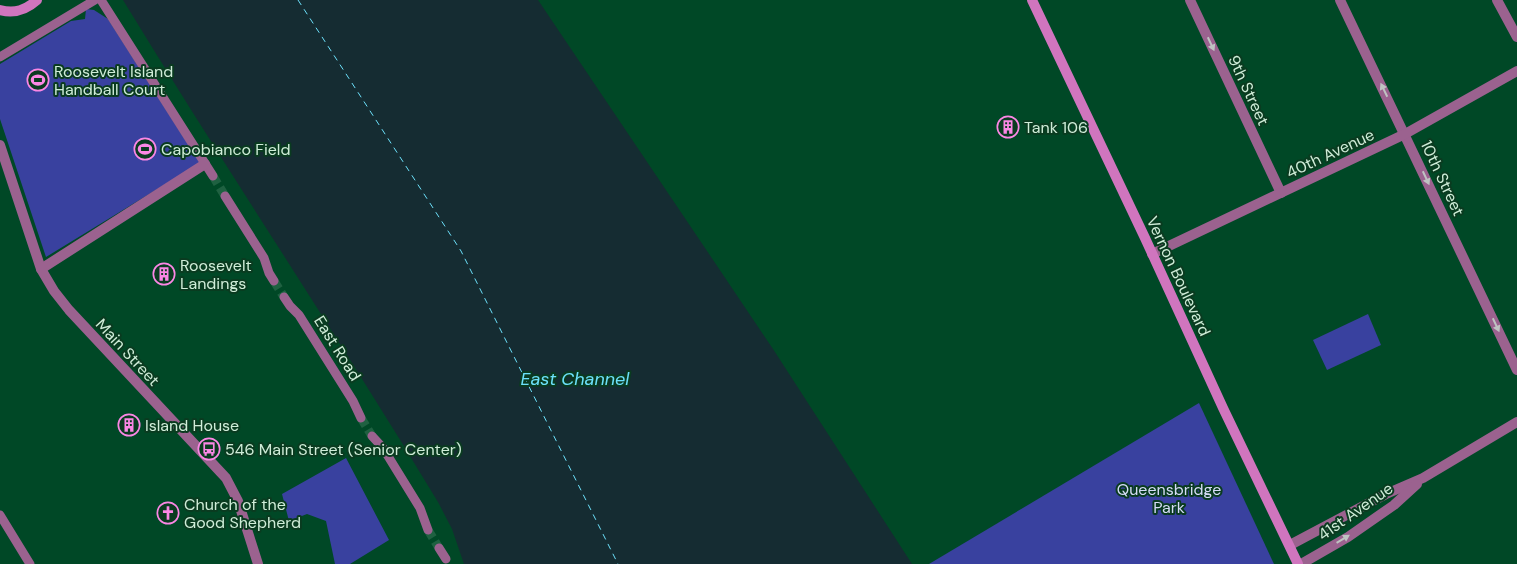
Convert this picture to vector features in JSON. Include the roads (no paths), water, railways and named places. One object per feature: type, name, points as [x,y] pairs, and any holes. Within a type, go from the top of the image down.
[{"type":"main road","points":[[0,10],[13,12],[23,10],[37,0]]},
{"type":"main road","name":"Vernon Boulevard","points":[[1032,0],[1223,408],[1300,564]]},
{"type":"street","points":[[0,57],[96,0]]},
{"type":"street","points":[[102,0],[213,176]]},
{"type":"street","name":"9th Street","points":[[1190,0],[1281,193]]},
{"type":"street","name":"10th Street","points":[[1340,0],[1517,370]]},
{"type":"street","points":[[1497,0],[1517,37]]},
{"type":"street","name":"40th Avenue","points":[[1152,254],[1405,134],[1517,71]]},
{"type":"street","name":"Main Street","points":[[0,145],[41,269],[54,291],[69,310],[226,478],[238,501],[258,564]]},
{"type":"street","points":[[41,269],[204,164]]},
{"type":"street","points":[[225,196],[264,258],[274,281]]},
{"type":"street","name":"East Road","points":[[284,297],[299,314],[353,401],[361,418]]},
{"type":"street","name":"41st Avenue","points":[[1290,545],[1386,494],[1423,478],[1517,422]]},
{"type":"street","points":[[372,436],[383,448],[420,508],[428,530]]},
{"type":"street","name":"41st Avenue","points":[[1300,564],[1348,537],[1394,505],[1423,478]]},
{"type":"street","points":[[0,515],[30,564]]},
{"type":"street","points":[[440,548],[446,559]]},
{"type":"water","name":"East Channel","points":[[123,0],[538,0],[773,349],[912,564],[464,564],[452,529],[438,502]]},
{"type":"tunnel","points":[[213,176],[225,196]]},
{"type":"tunnel","points":[[274,281],[284,297]]},
{"type":"tunnel","points":[[361,418],[372,436]]},
{"type":"tunnel","points":[[428,530],[439,548]]},
{"type":"place","name":"Roosevelt Island Handball Court","points":[[38,80]]},
{"type":"place","name":"Tank 106","points":[[1008,127]]},
{"type":"place","name":"Capobianco Field","points":[[145,149]]},
{"type":"place","name":"Roosevelt Landings","points":[[164,274]]},
{"type":"place","name":"Island House","points":[[129,425]]},
{"type":"place","name":"546 Main Street (Senior Center)","points":[[209,449]]},
{"type":"place","name":"Church of the Good Shepherd","points":[[168,513]]},
{"type":"park label","name":"Queensbridge Park","points":[[1169,498]]}]
